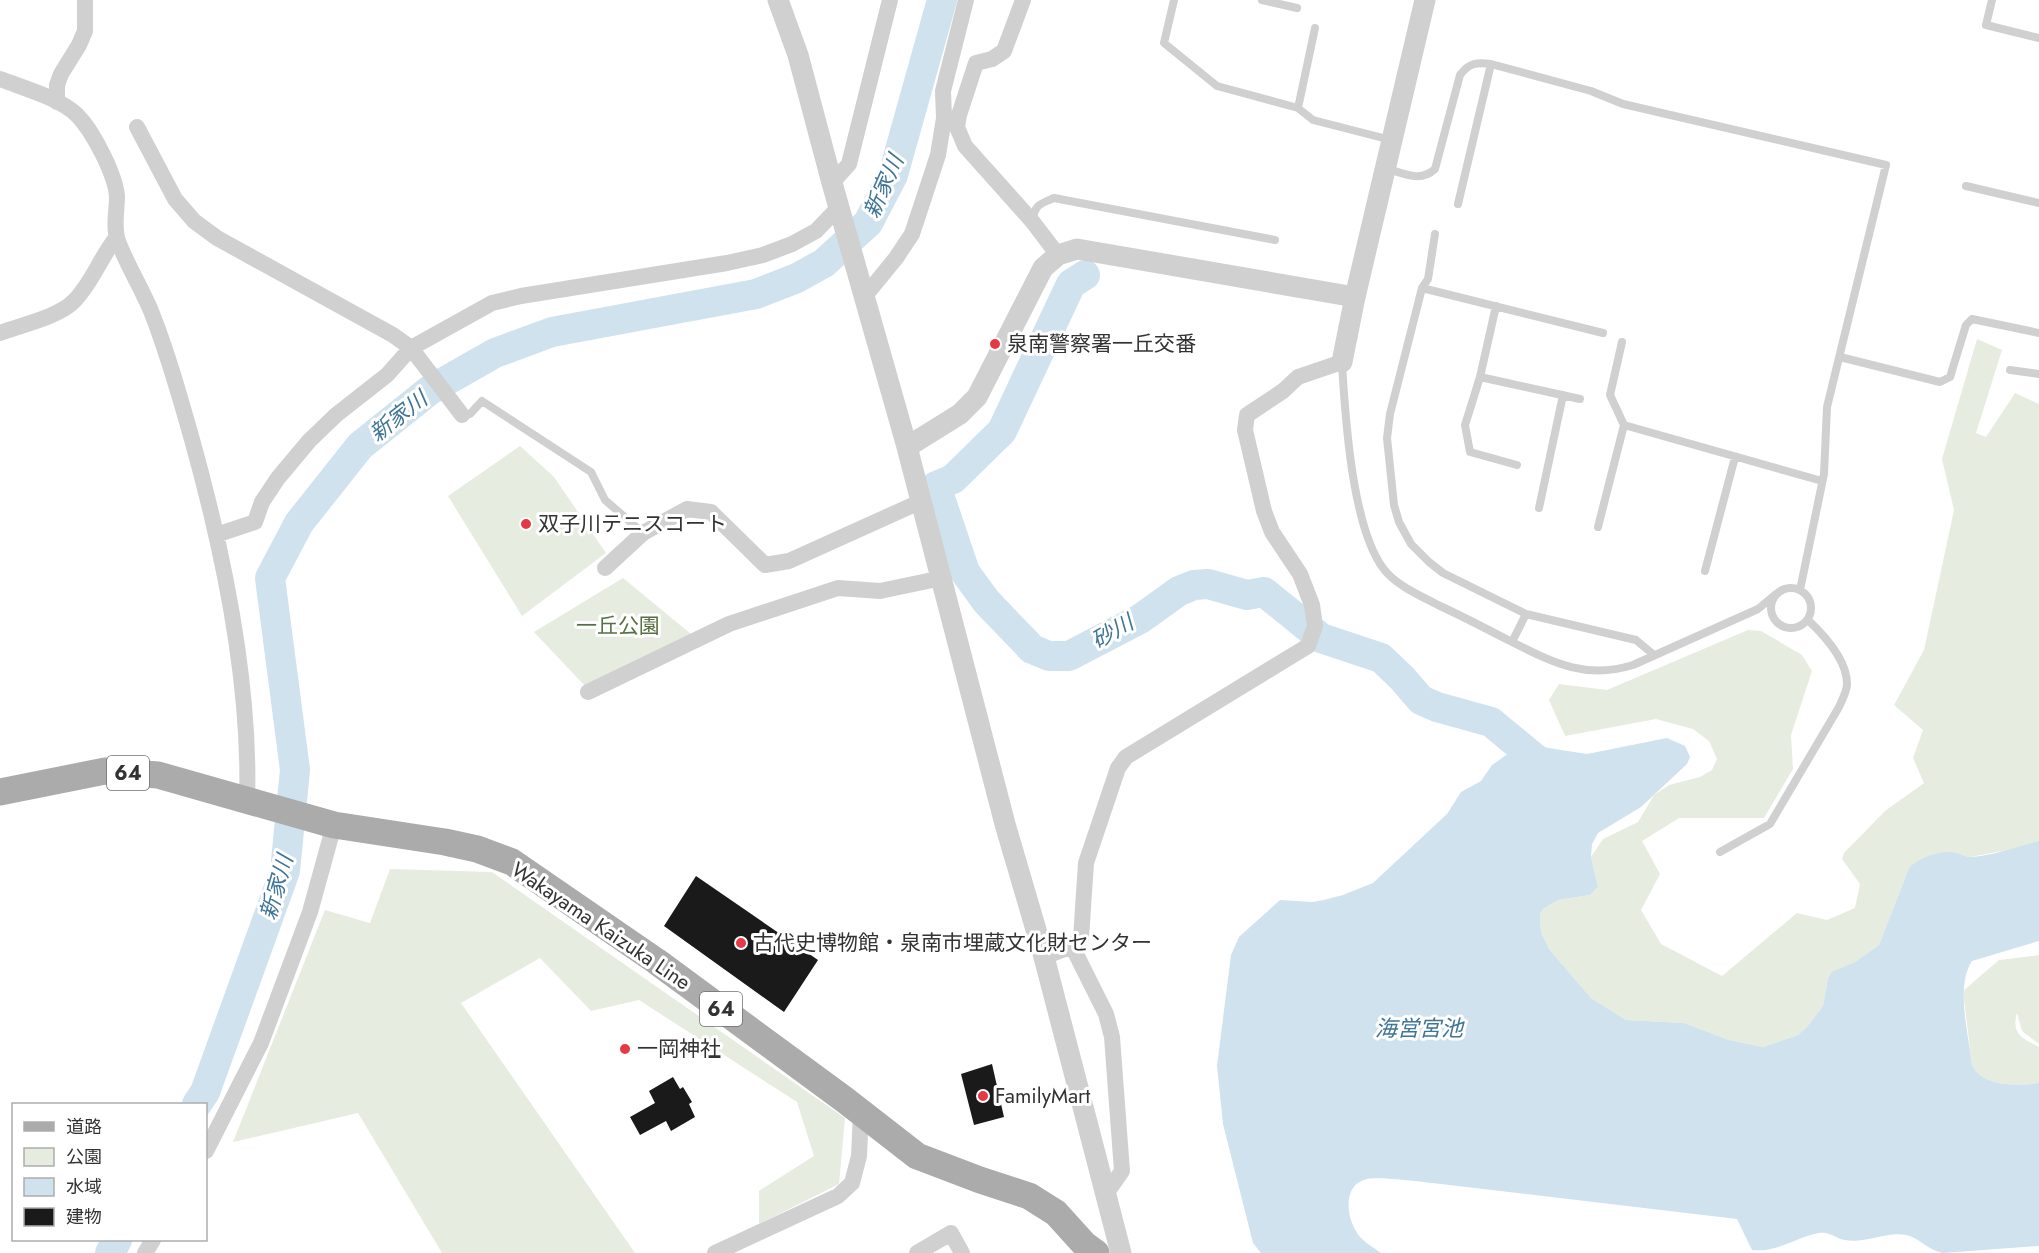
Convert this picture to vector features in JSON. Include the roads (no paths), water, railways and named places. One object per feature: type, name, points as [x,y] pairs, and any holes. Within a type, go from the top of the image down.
[{"type":"main road","name":"Wakayama Kaizuka Line","points":[[0,792],[105,771],[158,776],[326,823],[455,844],[477,849],[512,862],[656,961],[917,1156],[1029,1196],[1056,1213],[1085,1245],[1096,1253]]},
{"type":"street","points":[[57,102],[57,85],[61,74],[85,31],[84,0]]},
{"type":"street","points":[[778,0],[798,55],[922,501],[1005,824],[1044,957],[1121,1253]]},
{"type":"street","points":[[832,183],[849,164],[890,0]]},
{"type":"street","points":[[865,296],[912,234],[938,154],[944,118],[943,90],[966,0]]},
{"type":"street","points":[[1023,0],[1004,51],[992,59],[975,63],[957,128],[965,146],[1032,220],[1058,255]]},
{"type":"street","points":[[1044,957],[1072,946],[1081,938],[1086,863],[1118,768],[1126,757],[1308,646],[1313,633],[1312,605],[1300,574],[1272,532],[1264,511],[1245,430],[1248,415],[1283,392],[1298,377],[1342,362],[1355,297],[1425,0]]},
{"type":"street","points":[[0,79],[57,102],[77,115],[91,134],[109,169],[117,194],[116,238],[150,310],[177,388],[206,489],[227,586],[240,674],[250,802]]},
{"type":"street","points":[[137,128],[175,199],[194,221],[217,238],[393,335],[411,348],[462,415]]},
{"type":"street","points":[[216,535],[255,522],[262,502],[278,478],[309,441],[336,415],[387,375],[411,348],[492,303],[521,296],[727,264],[764,255],[816,231],[839,207]]},
{"type":"street","points":[[0,333],[53,314],[72,303],[83,291],[105,252],[116,238]]},
{"type":"street","points":[[907,447],[960,414],[977,397],[1043,268],[1058,255],[1077,249],[1355,297]]},
{"type":"street","points":[[605,568],[643,533],[687,509],[711,512],[765,565],[789,561],[922,501]]},
{"type":"street","points":[[588,692],[729,624],[838,588],[880,591],[942,578]]},
{"type":"street","points":[[207,1149],[261,1043],[310,912],[326,823]]},
{"type":"street","points":[[1072,946],[1106,1014],[1113,1037],[1122,1171],[1106,1194]]},
{"type":"street","points":[[715,1253],[838,1196],[845,1190],[852,1183],[859,1156],[861,1112]]},
{"type":"street","points":[[917,1253],[951,1233],[962,1253]]},
{"type":"lane","points":[[1174,0],[1164,43],[1218,86],[1298,108],[1313,120],[1392,140]]},
{"type":"lane","points":[[1262,0],[1297,8]]},
{"type":"lane","points":[[1992,0],[1986,25],[2039,38]]},
{"type":"lane","points":[[1298,108],[1315,28]]},
{"type":"lane","points":[[1385,168],[1418,177],[1429,175],[1435,169],[1460,75],[1467,66],[1477,62],[1591,91],[1623,104],[1886,165],[1827,407],[1822,481],[1800,590]]},
{"type":"lane","points":[[1458,204],[1491,64]]},
{"type":"lane","points":[[1966,186],[2039,203]]},
{"type":"lane","points":[[1032,220],[1038,205],[1054,198],[1275,240]]},
{"type":"lane","points":[[1434,234],[1428,279],[1422,288],[1390,414],[1387,438],[1394,505],[1399,522],[1411,544],[1428,562],[1443,573],[1526,614],[1636,640],[1654,655]]},
{"type":"lane","points":[[1422,288],[1603,333]]},
{"type":"lane","points":[[1496,306],[1480,377],[1465,425],[1470,452],[1517,465]]},
{"type":"lane","points":[[1840,357],[1940,382],[1950,377],[1965,325],[1972,319],[2039,333]]},
{"type":"lane","points":[[1598,527],[1624,425],[1610,395],[1622,342]]},
{"type":"lane","points":[[1342,362],[1357,501],[1362,522],[1374,551],[1387,573],[1408,590],[1537,654],[1575,669],[1595,672],[1614,670],[1654,655],[1758,609],[1783,589],[1792,588],[1807,595],[1812,612],[1804,624],[1793,629],[1780,625],[1758,609]]},
{"type":"lane","points":[[2010,370],[2039,374]]},
{"type":"lane","points":[[1480,377],[1580,399]]},
{"type":"lane","points":[[1539,508],[1563,395]]},
{"type":"lane","points":[[462,415],[470,414],[482,401],[548,443],[591,472],[605,500],[643,533]]},
{"type":"lane","points":[[1624,425],[1822,481]]},
{"type":"lane","points":[[1705,571],[1735,458]]},
{"type":"lane","points":[[1774,619],[1771,610],[1776,594]]},
{"type":"lane","points":[[1512,642],[1526,614]]},
{"type":"lane","points":[[1720,852],[1770,825],[1839,707],[1848,686],[1845,668],[1823,634],[1808,620]]},
{"type":"water","name":"海営宮池","points":[[1667,738],[1685,746],[1690,757],[1687,764],[1641,807],[1598,833],[1592,844],[1591,857],[1598,887],[1590,895],[1558,900],[1543,909],[1540,914],[1541,932],[1549,949],[1591,998],[1626,1020],[1684,1023],[1729,1040],[1763,1047],[1798,1035],[1823,1006],[1828,978],[1832,972],[1855,962],[1879,945],[1909,868],[1913,864],[1923,858],[1941,853],[1952,852],[1978,857],[2039,841],[2039,941],[1972,961],[1964,984],[1964,1011],[1972,1065],[1977,1072],[1984,1078],[2001,1083],[2021,1085],[2039,1083],[2039,1246],[1943,1253],[1906,1235],[1852,1241],[1823,1233],[1810,1235],[1770,1249],[1752,1250],[1737,1219],[1378,1178],[1359,1182],[1354,1187],[1350,1193],[1349,1209],[1358,1234],[1381,1253],[1261,1253],[1253,1243],[1223,1124],[1217,1066],[1231,955],[1239,937],[1280,900],[1312,902],[1324,900],[1373,883],[1447,814],[1461,792],[1481,781],[1492,765],[1509,753],[1536,746],[1587,754]]},
{"type":"waterway","name":"新家川","points":[[198,1103],[205,1092],[285,871],[295,770],[270,578],[299,523],[360,446],[430,390],[495,353],[552,332],[756,294],[797,278],[824,263],[868,223],[893,175],[942,0]]},
{"type":"waterway","name":"砂川","points":[[1085,275],[1071,284],[1002,431],[953,479],[936,486],[965,572],[986,601],[1032,649],[1049,656],[1069,656],[1140,619],[1179,591],[1194,585],[1208,584],[1247,595],[1264,592],[1321,638],[1381,658],[1421,700],[1437,707],[1491,722],[1555,775]]},
{"type":"waterway","name":"新家川","points":[[110,1253],[116,1241]]},
{"type":"place","name":"泉南警察署一丘交番","points":[[995,344]]},
{"type":"place","name":"双子川テニスコート","points":[[526,524]]},
{"type":"place","name":"古代史博物館・泉南市埋蔵文化財センター","points":[[741,943]]},
{"type":"place","name":"一岡神社","points":[[625,1049]]},
{"type":"place","name":"FamilyMart","points":[[983,1096]]},
{"type":"park label","name":"一丘公園","points":[[618,626]]}]
